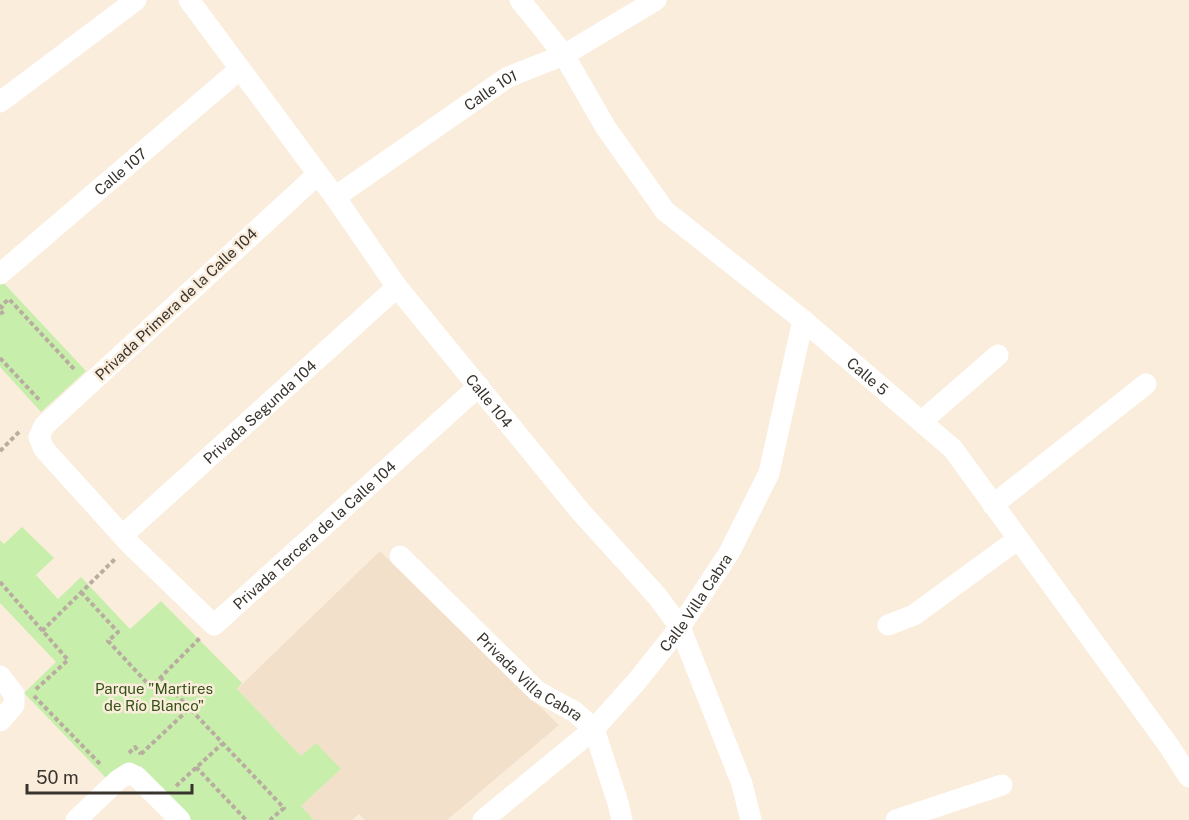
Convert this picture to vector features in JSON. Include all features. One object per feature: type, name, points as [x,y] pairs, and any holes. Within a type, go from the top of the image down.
[{"type":"street","points":[[0,102],[136,0]]},
{"type":"street","name":"Calle 104","points":[[189,0],[318,174],[398,287],[580,511],[657,596],[680,627],[742,784],[751,820]]},
{"type":"street","name":"Calle 5","points":[[520,0],[564,55],[606,128],[665,211],[803,320],[953,449],[1169,746],[1189,777]]},
{"type":"street","name":"Calle 101","points":[[334,197],[508,77],[564,55],[656,0]]},
{"type":"street","name":"Calle 107","points":[[0,274],[240,69]]},
{"type":"street","name":"Privada Primera de la Calle 104","points":[[126,540],[44,449],[39,437],[44,426],[318,174]]},
{"type":"street","name":"Privada Segunda 104","points":[[126,540],[398,287]]},
{"type":"street","name":"Calle Villa Cabra","points":[[483,820],[594,729],[637,681],[680,627],[729,553],[769,472],[803,320]]},
{"type":"street","points":[[921,422],[998,355]]},
{"type":"street","points":[[993,505],[1146,384]]},
{"type":"street","name":"Privada Tercera de la Calle 104","points":[[214,625],[479,386]]},
{"type":"street","points":[[888,625],[914,615],[1018,539]]},
{"type":"street","points":[[126,540],[214,625]]},
{"type":"street","name":"Privada Villa Cabra","points":[[400,556],[537,691],[575,712],[594,729],[622,820]]},
{"type":"street","points":[[0,676],[14,694],[14,705],[0,721]]},
{"type":"street","points":[[76,820],[118,780],[120,768],[138,778],[180,820]]},
{"type":"street","points":[[897,820],[1002,785]]},
{"type":"path","points":[[0,314],[4,311],[1,306],[9,299],[76,371]]},
{"type":"path","points":[[0,358],[43,404]]},
{"type":"path","points":[[42,631],[81,592],[126,540]]},
{"type":"path","points":[[0,582],[68,660],[32,693],[120,768],[135,747],[141,754],[190,708]]},
{"type":"path","points":[[81,592],[118,632],[108,641],[151,687],[214,625]]},
{"type":"path","points":[[160,677],[284,808],[270,820]]},
{"type":"path","points":[[173,789],[222,744]]},
{"type":"path","points":[[196,766],[246,820]]},
{"type":"shaded area","points":[[380,551],[559,725],[447,820],[365,820],[359,814],[352,820],[314,820],[301,806],[341,769],[301,756],[237,689]]},
{"type":"green space","points":[[0,279],[86,371],[41,412],[0,367]]},
{"type":"green space","name":"Parque \"Martires de Río Blanco\"","points":[[22,527],[54,558],[36,575],[58,599],[81,577],[130,629],[161,601],[242,683],[237,689],[301,756],[316,743],[341,769],[301,806],[314,820],[189,820],[141,766],[119,767],[106,778],[24,693],[56,662],[0,603],[0,540],[4,544]]}]
